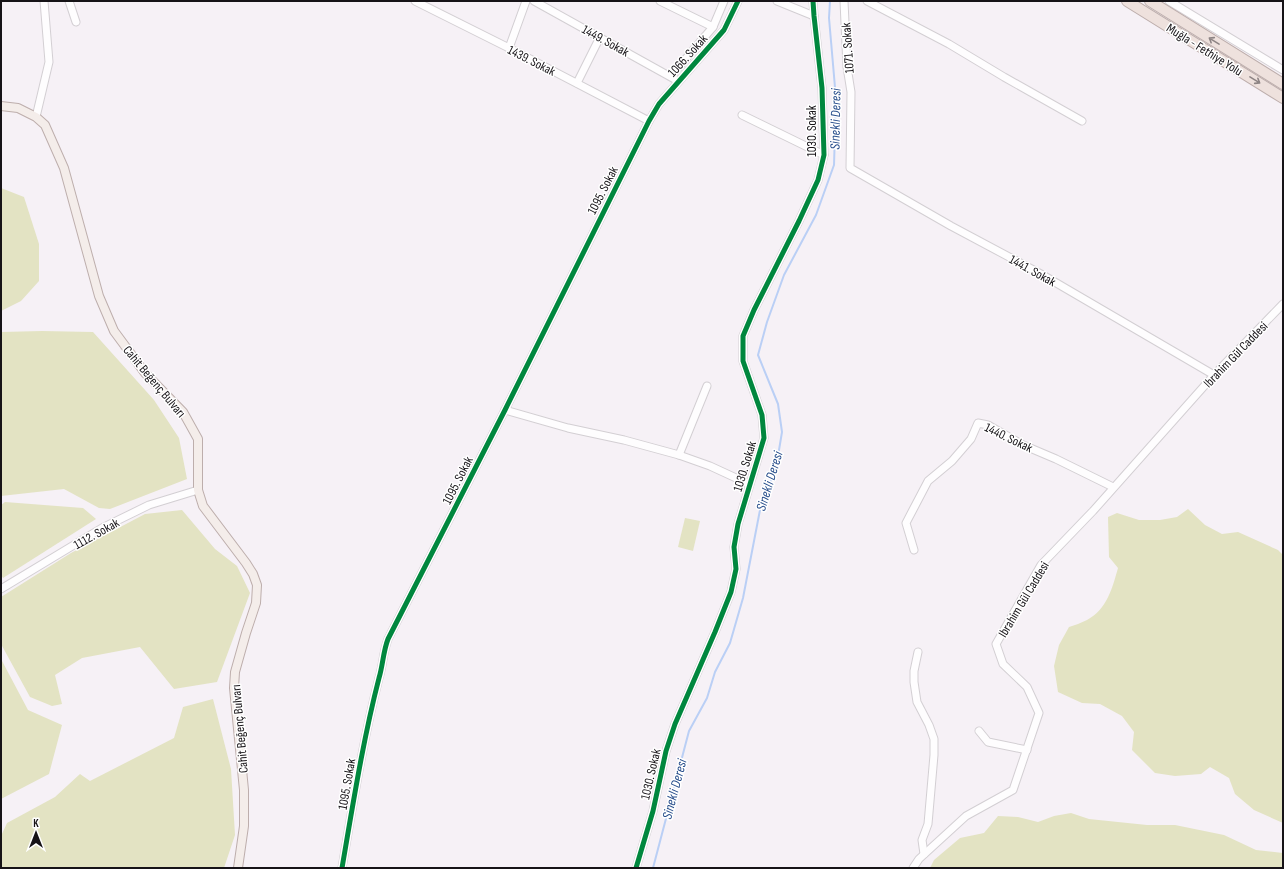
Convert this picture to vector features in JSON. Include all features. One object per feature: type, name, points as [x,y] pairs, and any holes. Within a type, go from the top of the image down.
[{"type":"highway","name":"Muğla - Fethiye Yolu","points":[[1127,1],[1283,98]]},
{"type":"highway","name":"Muğla - Fethiye Yolu","points":[[1150,1],[1283,84]]},
{"type":"main road","name":"Cahit Beğenç Bulvarı","points":[[1,106],[18,108],[36,117],[45,125],[64,168],[100,296],[114,331],[145,373],[183,412],[198,440],[198,490],[203,506],[246,563],[253,574],[257,585],[256,603],[235,672],[234,688],[244,790],[244,826],[238,868]]},
{"type":"street","points":[[36,117],[49,62],[44,1]]},
{"type":"street","points":[[69,1],[76,22]]},
{"type":"street","points":[[509,48],[526,1]]},
{"type":"street","name":"1449. Sokak","points":[[534,1],[678,81]]},
{"type":"street","points":[[660,1],[713,27]]},
{"type":"street","points":[[671,76],[713,27],[724,1]]},
{"type":"street","name":"1066. Sokak","points":[[649,121],[659,104],[724,30],[738,1]]},
{"type":"street","points":[[777,1],[814,16]]},
{"type":"street","name":"1030. Sokak","points":[[636,868],[653,811],[666,751],[675,724],[710,646],[731,592],[736,569],[734,547],[738,524],[764,438],[762,415],[743,361],[743,336],[754,310],[818,180],[824,155],[822,88],[813,1]]},
{"type":"street","name":"1071. Sokak","points":[[844,1],[846,67],[851,92],[850,168]]},
{"type":"street","points":[[867,1],[949,44],[1082,121]]},
{"type":"street","points":[[1169,1],[1283,70]]},
{"type":"street","name":"1439. Sokak","points":[[420,2],[649,121]]},
{"type":"street","points":[[577,83],[600,37]]},
{"type":"street","points":[[742,115],[824,155]]},
{"type":"street","name":"1095. Sokak","points":[[342,868],[362,757],[382,669],[384,648],[649,121]]},
{"type":"street","name":"1441. Sokak","points":[[850,168],[951,226],[1041,274],[1214,375]]},
{"type":"street","name":"Ibrahim Gül Caddesi","points":[[913,868],[924,854],[966,816],[1013,790],[1039,712],[1027,687],[1003,664],[996,644],[1041,565],[1093,511],[1214,375],[1283,304]]},
{"type":"street","points":[[680,455],[707,386]]},
{"type":"street","points":[[505,410],[568,428],[624,440],[680,455],[710,466],[749,484]]},
{"type":"street","name":"1440. Sokak","points":[[914,550],[906,524],[928,481],[952,461],[970,439],[978,423],[988,425],[1023,445],[1114,487]]},
{"type":"street","name":"1112. Sokak","points":[[2,588],[102,528],[149,505],[198,490]]},
{"type":"street","points":[[918,652],[914,671],[917,702],[929,725],[934,739],[928,824],[922,840],[924,854]]},
{"type":"street","points":[[979,730],[988,742],[1026,750]]},
{"type":"green space","points":[[1,188],[24,197],[39,244],[39,281],[21,301],[1,311]]},
{"type":"green space","points":[[1,332],[93,332],[154,400],[179,438],[187,479],[110,509],[99,508],[64,489],[1,496]]},
{"type":"green space","points":[[5,502],[83,508],[96,519],[3,578],[1,575],[1,505]]},
{"type":"green space","points":[[1188,509],[1205,525],[1222,534],[1238,532],[1278,550],[1283,555],[1283,823],[1254,810],[1235,794],[1229,778],[1210,767],[1201,774],[1175,776],[1155,773],[1132,750],[1134,732],[1122,716],[1100,704],[1082,703],[1058,692],[1054,666],[1059,645],[1069,627],[1087,620],[1104,604],[1111,591],[1118,568],[1109,557],[1108,517],[1117,513],[1139,520],[1160,520],[1177,517]]},
{"type":"green space","points":[[182,510],[215,549],[237,566],[250,593],[217,682],[174,689],[140,647],[82,658],[55,675],[62,704],[52,706],[30,697],[1,644],[1,597],[71,553],[145,514]]},
{"type":"green space","points":[[685,518],[700,521],[693,551],[678,547]]},
{"type":"green space","points":[[1,659],[28,710],[62,725],[49,774],[1,799]]},
{"type":"green space","points":[[213,699],[231,769],[235,835],[224,868],[1,868],[1,836],[7,823],[55,797],[80,774],[90,781],[174,738],[183,707]]},
{"type":"green space","points":[[1071,813],[1089,819],[1147,825],[1175,825],[1224,835],[1256,850],[1283,853],[1283,868],[930,868],[934,860],[960,838],[984,833],[998,816],[1018,817],[1038,822],[1054,816]]},
{"type":"waterway","name":"Sinekli Deresi","points":[[653,868],[689,731],[707,698],[715,672],[730,643],[743,598],[760,510],[776,468],[782,432],[778,404],[758,355],[767,322],[784,275],[816,215],[834,165],[836,99],[829,18],[830,1]]},
{"type":"cycle path","points":[[342,868],[363,748],[388,639],[505,410],[649,121],[659,104],[724,30],[738,1]]},
{"type":"cycle path","points":[[636,868],[653,811],[666,751],[675,724],[731,592],[736,569],[734,547],[738,524],[764,438],[762,415],[743,361],[743,336],[754,310],[818,180],[824,155],[822,88],[813,1]]}]
